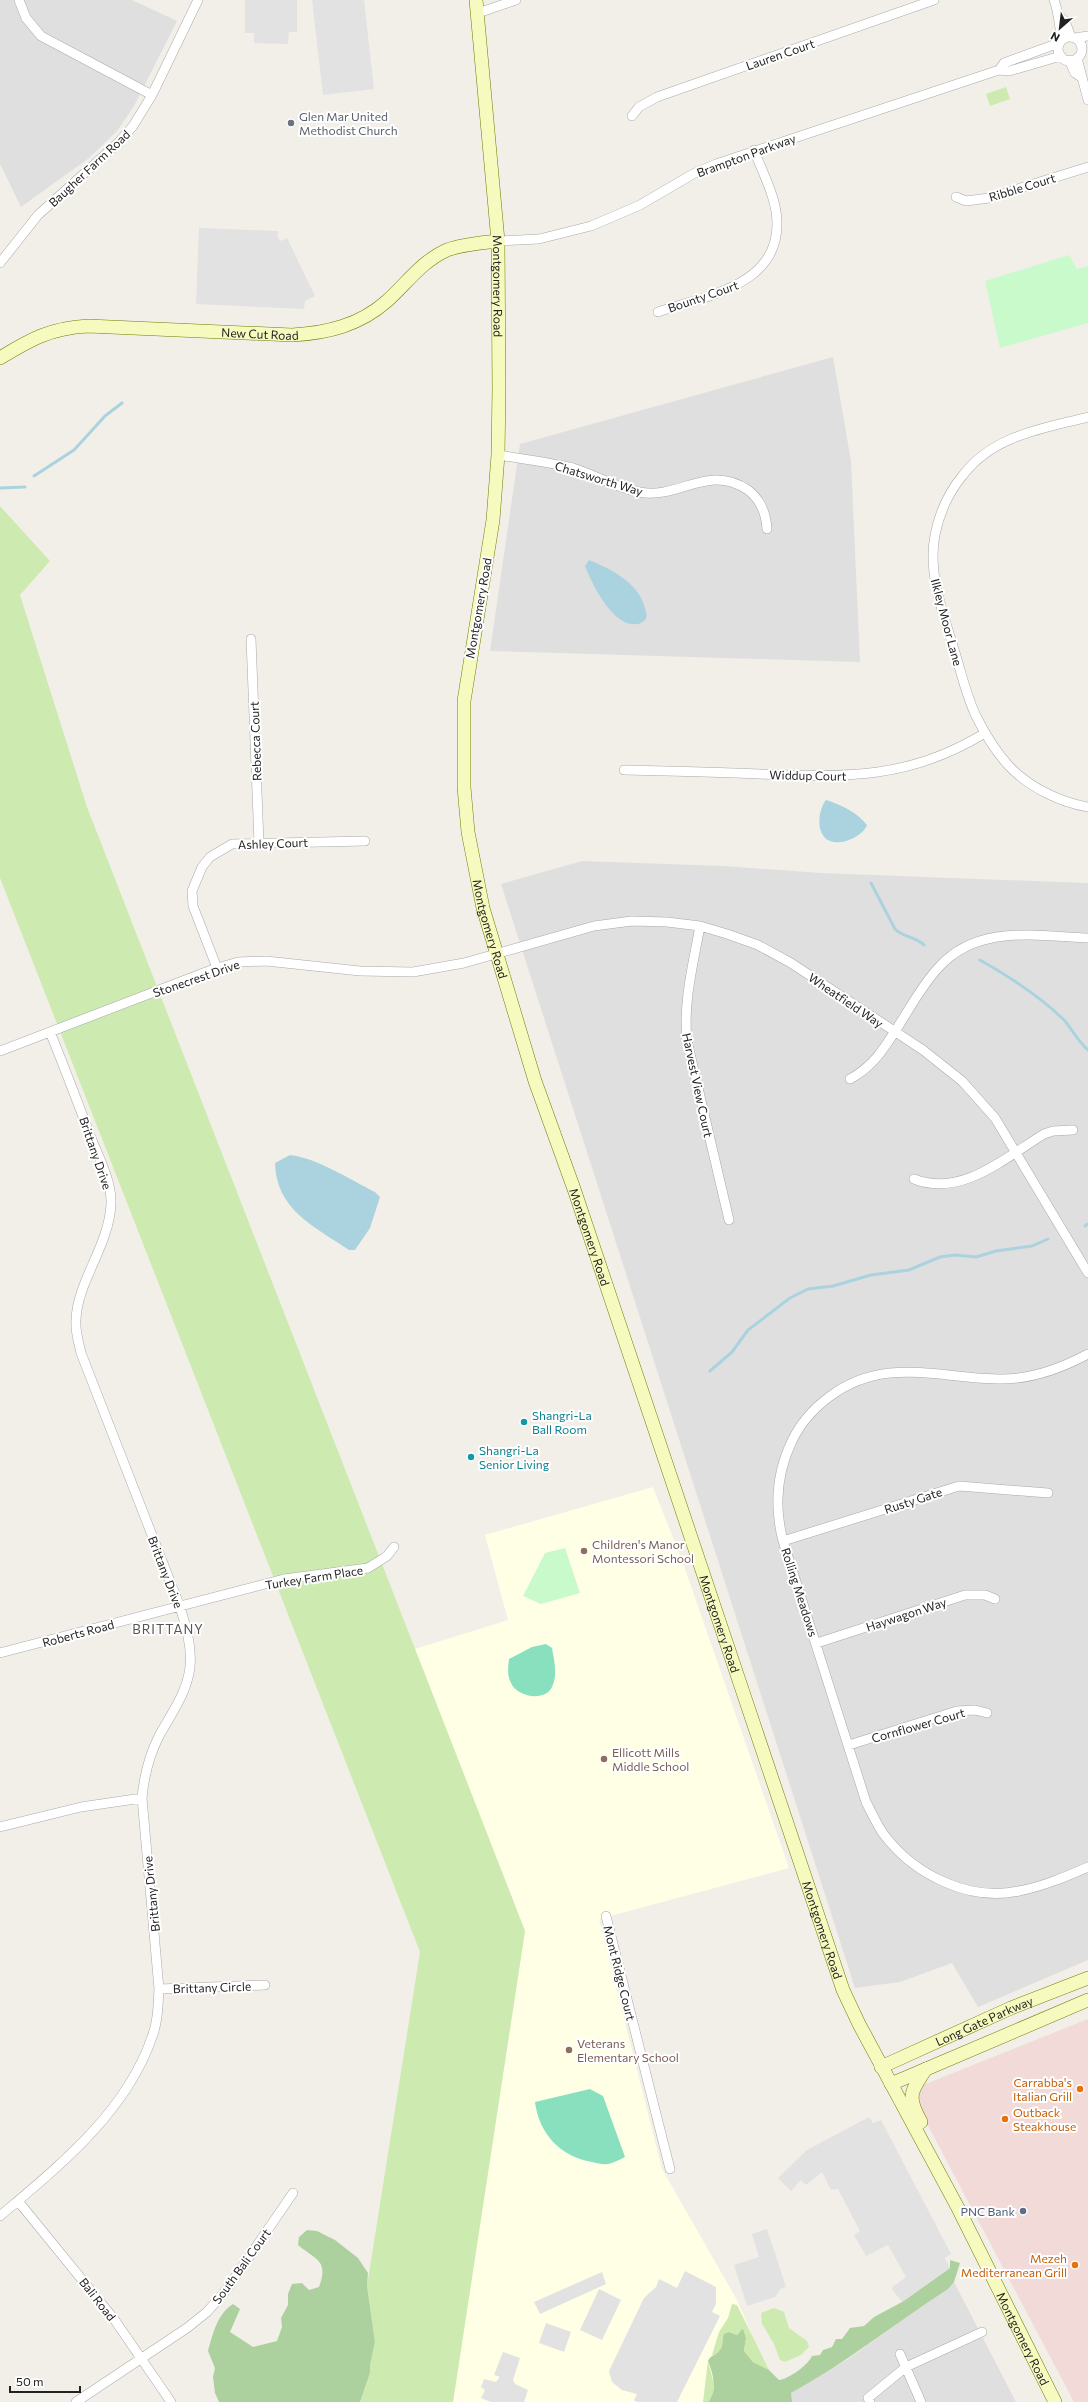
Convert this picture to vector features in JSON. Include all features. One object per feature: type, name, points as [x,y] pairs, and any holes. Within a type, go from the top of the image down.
[{"type":"main road","name":"Montgomery Road","points":[[476,0],[498,241],[498,455],[488,560],[469,660],[464,702],[462,742],[468,832],[483,908],[535,1081],[579,1204],[831,1957],[846,1997],[881,2066],[958,2208],[1055,2402]]},
{"type":"main road","name":"New Cut Road","points":[[0,358],[32,338],[68,327],[88,326],[292,335],[316,334],[344,327],[364,318],[387,301],[427,262],[447,250],[468,244],[498,241]]},
{"type":"main road","name":"Long Gate Parkway","points":[[881,2066],[1011,2008],[1088,1978]]},
{"type":"main road","name":"Long Gate Parkway","points":[[891,2084],[1088,2000]]},
{"type":"main road","points":[[926,2069],[912,2090],[910,2098],[916,2113],[963,2200],[958,2208]]},
{"type":"street","points":[[18,0],[26,18],[41,36],[152,95]]},
{"type":"street","name":"Baugher Farm Road","points":[[0,263],[38,215],[117,144],[133,126],[152,95],[198,0]]},
{"type":"street","points":[[478,13],[516,0]]},
{"type":"street","name":"Lauren Court","points":[[632,116],[639,107],[657,97],[934,0]]},
{"type":"street","points":[[1054,0],[1059,16],[1058,23],[1067,40],[1081,45],[1075,55]]},
{"type":"street","name":"Brampton Parkway","points":[[999,70],[1004,63],[1067,40],[1088,36]]},
{"type":"street","points":[[1067,40],[1059,52],[1075,55]]},
{"type":"street","points":[[1075,55],[1081,70],[1081,77],[1088,100]]},
{"type":"street","name":"Brampton Parkway","points":[[498,241],[539,239],[592,226],[640,205],[693,174],[754,150],[999,70],[1009,71],[1075,55]]},
{"type":"street","name":"Bounty Court","points":[[658,312],[732,288],[748,280],[759,269],[769,255],[776,238],[777,222],[773,200],[754,150]]},
{"type":"street","name":"Ribble Court","points":[[956,197],[966,201],[989,198],[1088,167]]},
{"type":"street","name":"Ilkley Moor Lane","points":[[1088,417],[1016,436],[999,443],[974,462],[962,475],[942,511],[935,535],[934,574],[967,692],[984,733],[1010,767],[1025,780],[1050,795],[1088,807]]},
{"type":"street","name":"Chatsworth Way","points":[[498,455],[572,468],[638,492],[650,493],[701,481],[719,479],[730,482],[742,486],[759,500],[764,510],[767,529]]},
{"type":"street","name":"Rebecca Court","points":[[251,639],[259,842]]},
{"type":"street","name":"Widdup Court","points":[[624,770],[835,776],[882,773],[940,756],[960,748],[984,733]]},
{"type":"street","name":"Ashley Court","points":[[217,968],[193,906],[192,891],[196,878],[202,867],[221,850],[232,844],[259,842],[365,841]]},
{"type":"street","name":"Wheatfield Way","points":[[496,953],[594,926],[632,921],[667,922],[700,926],[758,945],[791,963],[923,1050],[962,1081],[995,1118],[1088,1273]]},
{"type":"street","name":"Harvest View Court","points":[[700,926],[685,1005],[685,1023],[687,1041],[729,1220]]},
{"type":"street","points":[[850,1078],[876,1060],[938,968],[963,946],[992,936],[1010,935],[1088,938]]},
{"type":"street","name":"Stonecrest Drive","points":[[0,1051],[217,968],[238,962],[266,961],[360,970],[413,972],[464,963],[496,953]]},
{"type":"street","name":"Brittany Drive","points":[[0,2216],[63,2162],[101,2122],[128,2083],[152,2037],[157,2018],[159,1989],[142,1798],[144,1777],[150,1756],[179,1702],[187,1682],[190,1666],[186,1627],[180,1607],[82,1353],[77,1336],[76,1320],[78,1307],[101,1248],[108,1226],[111,1204],[109,1185],[50,1032]]},
{"type":"street","points":[[914,1179],[932,1185],[959,1182],[983,1172],[1053,1131],[1073,1130]]},
{"type":"street","name":"Rolling Meadows","points":[[1088,1354],[1058,1368],[1024,1377],[996,1379],[895,1371],[856,1381],[837,1391],[820,1404],[806,1419],[786,1453],[781,1471],[776,1504],[783,1541],[817,1643],[866,1802],[885,1836],[912,1862],[939,1879],[983,1892],[1007,1893],[1050,1883],[1088,1867]]},
{"type":"street","name":"Rusty Gate","points":[[783,1541],[959,1486],[1048,1493]]},
{"type":"street","name":"Turkey Farm Place","points":[[180,1607],[284,1580],[368,1568],[387,1556],[394,1547]]},
{"type":"street","name":"Haywagon Way","points":[[817,1643],[965,1595],[984,1595],[995,1599]]},
{"type":"street","name":"Roberts Road","points":[[0,1653],[180,1607]]},
{"type":"street","name":"Cornflower Court","points":[[849,1745],[957,1711],[975,1710],[987,1713]]},
{"type":"street","points":[[0,1827],[81,1806],[142,1798]]},
{"type":"street","name":"Mont Ridge Court","points":[[606,1916],[670,2169]]},
{"type":"street","name":"Brittany Circle","points":[[159,1989],[265,1985]]},
{"type":"street","name":"South Bali Court","points":[[76,2402],[186,2328],[207,2312],[227,2289],[293,2193]]},
{"type":"street","name":"Bali Road","points":[[18,2201],[79,2274],[142,2357],[171,2402]]},
{"type":"street","points":[[867,2401],[906,2367],[982,2332]]},
{"type":"street","points":[[900,2354],[921,2402]]},
{"type":"shaded area","points":[[0,0],[132,0],[177,21],[134,106],[117,131],[89,158],[21,207],[0,164]]},
{"type":"shaded area","points":[[245,0],[297,0],[297,32],[289,32],[288,44],[254,43],[254,33],[245,33]]},
{"type":"shaded area","points":[[312,0],[364,0],[374,89],[323,95]]},
{"type":"shaded area","points":[[199,228],[278,231],[278,238],[281,241],[287,238],[315,296],[305,301],[304,309],[196,304]]},
{"type":"shaded area","points":[[833,357],[851,461],[860,662],[490,651],[520,444]]},
{"type":"shaded area","points":[[582,861],[724,866],[821,873],[1088,883],[1088,1960],[978,2007],[952,1963],[900,1982],[855,1988],[501,884]]},
{"type":"shaded area","points":[[653,1487],[684,1566],[789,1868],[599,1919],[662,2169],[737,2300],[780,2402],[453,2402],[525,1931],[415,1649],[508,1620],[485,1535]]},
{"type":"shaded area","points":[[1088,2019],[1088,2402],[1074,2402],[915,2101],[923,2085]]},
{"type":"shaded area","points":[[869,2117],[873,2123],[881,2120],[951,2254],[945,2258],[950,2268],[902,2302],[891,2288],[906,2277],[888,2245],[866,2256],[854,2235],[860,2231],[838,2189],[831,2190],[822,2172],[806,2185],[801,2180],[791,2191],[778,2178],[807,2150]]},
{"type":"shaded area","points":[[767,2229],[786,2287],[780,2289],[775,2297],[747,2306],[734,2265],[759,2257],[752,2234]]},
{"type":"shaded area","points":[[685,2271],[716,2287],[716,2304],[712,2312],[720,2316],[677,2402],[637,2402],[634,2400],[637,2394],[622,2390],[612,2382],[609,2371],[644,2298],[656,2287],[659,2279],[677,2288]]},
{"type":"shaded area","points":[[602,2272],[606,2284],[540,2314],[534,2302]]},
{"type":"shaded area","points":[[954,2282],[1016,2402],[789,2402],[791,2393],[851,2357]]},
{"type":"shaded area","points":[[599,2289],[621,2300],[602,2340],[580,2330]]},
{"type":"shaded area","points":[[546,2323],[571,2332],[564,2352],[539,2343]]},
{"type":"shaded area","points":[[503,2352],[520,2358],[513,2380],[515,2384],[528,2390],[524,2402],[491,2402],[481,2398],[485,2390],[481,2387],[484,2379],[496,2382],[500,2377],[494,2375]]},
{"type":"green space","points":[[1006,87],[1010,99],[990,106],[986,94]]},
{"type":"green space","points":[[1069,255],[1077,269],[1088,266],[1088,323],[1000,348],[985,281]]},
{"type":"green space","points":[[0,506],[50,561],[20,595],[87,807],[525,1931],[453,2402],[360,2402],[370,2373],[370,2365],[375,2342],[367,2286],[420,1952],[0,878]]},
{"type":"green space","points":[[565,1548],[580,1593],[541,1604],[523,1596],[545,1553]]},
{"type":"green space","points":[[546,1644],[552,1648],[554,1662],[555,1678],[552,1687],[548,1692],[538,1696],[531,1696],[519,1692],[514,1688],[509,1677],[509,1659],[532,1647]]},
{"type":"green space","points":[[590,2089],[603,2096],[625,2157],[610,2164],[602,2164],[581,2159],[561,2149],[547,2134],[537,2114],[535,2102]]},
{"type":"green space","points":[[307,2230],[317,2231],[335,2240],[358,2258],[368,2273],[367,2286],[375,2342],[370,2365],[370,2373],[360,2402],[219,2402],[215,2393],[213,2377],[215,2368],[208,2351],[219,2319],[233,2304],[240,2309],[230,2332],[253,2347],[277,2341],[282,2327],[281,2318],[288,2305],[288,2294],[292,2284],[302,2283],[309,2290],[319,2287],[322,2278],[322,2271],[319,2262],[298,2245],[299,2237]]},
{"type":"green space","points":[[950,2260],[960,2263],[954,2282],[948,2289],[851,2356],[791,2393],[792,2402],[708,2402],[713,2392],[714,2382],[708,2361],[721,2348],[724,2334],[729,2332],[737,2335],[743,2328],[746,2338],[744,2351],[753,2362],[769,2370],[779,2380],[783,2379],[802,2367],[810,2360],[812,2356],[820,2355],[823,2350],[832,2347],[836,2339],[842,2339],[850,2328],[864,2326],[874,2317],[902,2302],[950,2268]]},
{"type":"green space","points":[[732,2304],[737,2305],[769,2370],[753,2362],[744,2351],[746,2338],[743,2328],[737,2335],[729,2332],[722,2339],[722,2347],[718,2353],[712,2355],[719,2332],[728,2318]]},
{"type":"green space","points":[[774,2308],[784,2312],[789,2328],[807,2341],[809,2347],[801,2355],[785,2362],[780,2360],[774,2344],[762,2324],[761,2313]]},
{"type":"green space","points":[[708,2361],[714,2384],[712,2397],[708,2402],[703,2402]]},
{"type":"water","points":[[589,560],[623,578],[637,591],[645,608],[646,618],[644,621],[638,624],[628,623],[620,619],[612,612],[598,593],[588,574],[585,566]]},
{"type":"water","points":[[826,800],[854,813],[867,825],[865,829],[857,836],[846,841],[835,842],[825,838],[819,822],[821,810]]},
{"type":"water","points":[[290,1155],[311,1160],[322,1165],[375,1192],[380,1197],[370,1228],[355,1250],[349,1250],[311,1225],[290,1205],[282,1193],[277,1179],[275,1163]]},
{"type":"waterway","points":[[34,476],[74,450],[105,416],[122,403]]},
{"type":"waterway","points":[[0,488],[25,487]]},
{"type":"waterway","points":[[871,883],[895,929],[924,945]]},
{"type":"waterway","points":[[980,960],[1013,980],[1045,1003],[1065,1021],[1078,1040],[1088,1050]]},
{"type":"waterway","points":[[710,1371],[732,1352],[748,1330],[790,1298],[808,1289],[833,1286],[871,1275],[909,1270],[940,1257],[955,1255],[976,1257],[996,1251],[1032,1246],[1048,1239]]},
{"type":"place","name":"Glen Mar United Methodist Church","points":[[291,123]]},
{"type":"place","name":"Shangri-La Ball Room","points":[[524,1422]]},
{"type":"place","name":"Shangri-La Senior Living","points":[[471,1457]]},
{"type":"place","name":"Children's Manor Montessori School","points":[[584,1551]]},
{"type":"place","name":"Ellicott Mills Middle School","points":[[604,1759]]},
{"type":"place","name":"Veterans Elementary School","points":[[569,2050]]},
{"type":"place","name":"Carrabba's Italian Grill","points":[[1080,2089]]},
{"type":"place","name":"Outback Steakhouse","points":[[1005,2119]]},
{"type":"place","name":"PNC Bank","points":[[1023,2211]]},
{"type":"place","name":"Mezeh Mediterranean Grill","points":[[1075,2265]]},
{"type":"district","name":"BRITTANY","points":[[168,1629]]}]
